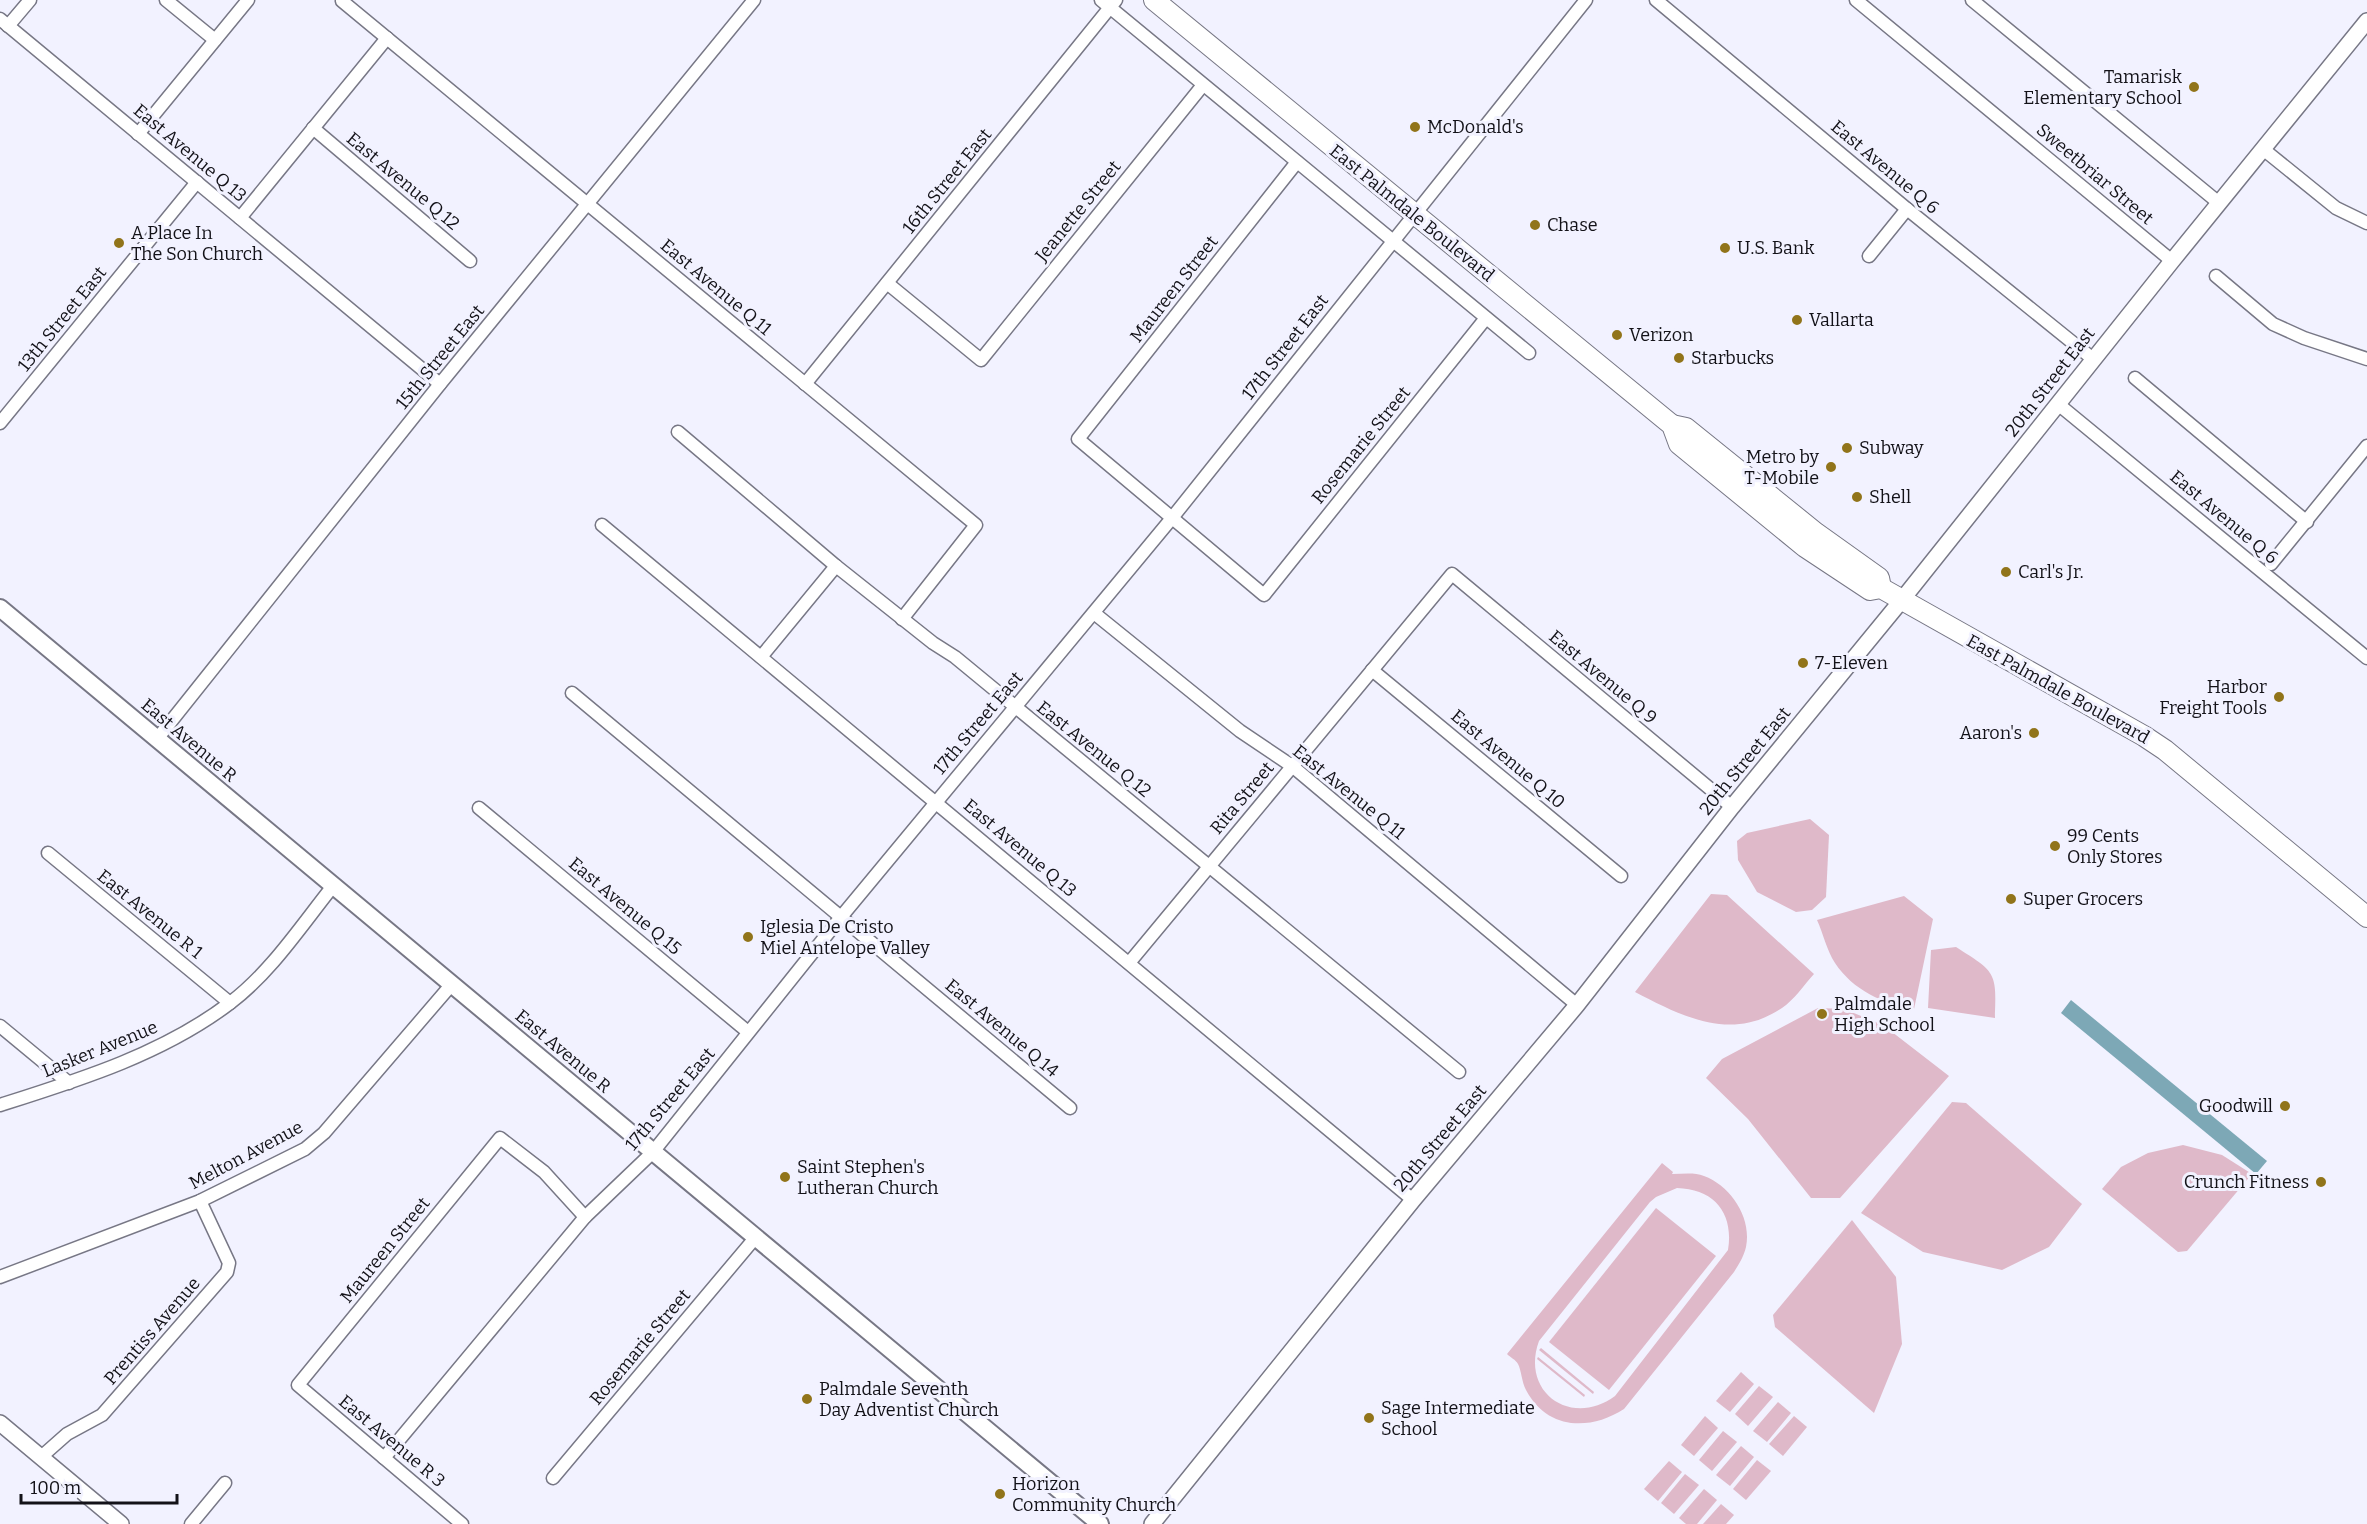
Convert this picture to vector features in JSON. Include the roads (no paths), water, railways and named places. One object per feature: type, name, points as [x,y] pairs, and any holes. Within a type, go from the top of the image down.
[{"type":"highway","name":"East Palmdale Boulevard","points":[[1154,0],[1672,426],[1679,444],[1805,547],[1870,590],[1881,588],[2099,709],[2151,741],[2367,917]]},
{"type":"highway","name":"East Palmdale Boulevard","points":[[1672,426],[1686,428],[1776,502],[1879,578],[1881,588]]},
{"type":"highway","points":[[1704,464],[1710,463],[1720,467],[1768,502],[1776,502]]},
{"type":"main road","name":"East Avenue R","points":[[0,608],[1100,1524]]},
{"type":"street","points":[[4,23],[30,0]]},
{"type":"street","points":[[166,0],[215,40]]},
{"type":"street","points":[[138,134],[248,0]]},
{"type":"street","name":"15th Street East","points":[[157,739],[440,384],[754,0]]},
{"type":"street","name":"17th Street East","points":[[384,1458],[585,1217],[652,1152],[1014,707],[1172,518],[1586,0]]},
{"type":"street","name":"East Avenue Q 6","points":[[1656,0],[1907,209],[2093,359]]},
{"type":"street","name":"Sweetbriar Street","points":[[1856,0],[2172,261]]},
{"type":"street","name":"East Avenue Q 11","points":[[342,1],[976,525],[902,619]]},
{"type":"street","name":"East Palmdale Boulevard","points":[[1109,2],[1203,84],[1529,354]]},
{"type":"street","name":"16th Street East","points":[[805,384],[888,283],[1109,2]]},
{"type":"street","points":[[1977,2],[2219,203]]},
{"type":"street","name":"20th Street East","points":[[1152,1524],[1413,1200],[1577,1005],[1732,807],[1901,601],[2093,359],[2367,21]]},
{"type":"street","name":"East Avenue Q 13","points":[[4,23],[440,384]]},
{"type":"street","points":[[240,218],[387,38]]},
{"type":"street","name":"Jeanette Street","points":[[888,283],[981,360],[1203,84]]},
{"type":"street","name":"East Avenue Q 12","points":[[313,128],[470,261]]},
{"type":"street","points":[[2263,149],[2336,208],[2367,223]]},
{"type":"street","name":"Maureen Street","points":[[1172,518],[1078,439],[1297,162]]},
{"type":"street","name":"13th Street East","points":[[0,423],[197,182]]},
{"type":"street","points":[[1869,256],[1907,209]]},
{"type":"street","points":[[2216,276],[2273,324],[2304,338],[2367,359]]},
{"type":"street","name":"Rosemarie Street","points":[[1172,518],[1264,595],[1485,318]]},
{"type":"street","points":[[2135,378],[2307,522]]},
{"type":"street","name":"East Avenue Q 6","points":[[2058,404],[2367,658]]},
{"type":"street","name":"East Avenue Q 12","points":[[678,432],[836,566],[902,619],[956,657],[1459,1072]]},
{"type":"street","points":[[2271,564],[2367,446]]},
{"type":"street","name":"East Avenue Q 13","points":[[602,525],[937,801],[1413,1200]]},
{"type":"street","points":[[761,657],[836,566]]},
{"type":"street","name":"Rita Street","points":[[1129,963],[1452,574]]},
{"type":"street","name":"East Avenue Q 9","points":[[1452,574],[1732,807]]},
{"type":"street","name":"East Avenue Q 11","points":[[1094,613],[1240,731],[1292,766],[1577,1005]]},
{"type":"street","name":"East Avenue Q 10","points":[[1372,670],[1621,876]]},
{"type":"street","name":"East Avenue Q 14","points":[[572,693],[1070,1108]]},
{"type":"street","name":"East Avenue Q 15","points":[[479,808],[748,1032]]},
{"type":"street","name":"East Avenue R 1","points":[[48,853],[230,1003]]},
{"type":"street","name":"Lasker Avenue","points":[[0,1105],[69,1083],[160,1046],[230,1003],[272,963],[333,886]]},
{"type":"street","name":"Melton Avenue","points":[[0,1277],[200,1201],[305,1149],[324,1133],[452,984]]},
{"type":"street","points":[[0,1026],[69,1083]]},
{"type":"street","name":"Maureen Street","points":[[298,1385],[500,1138],[544,1172],[585,1217]]},
{"type":"street","name":"Prentiss Avenue","points":[[41,1457],[67,1434],[102,1415],[227,1272],[229,1263],[200,1201]]},
{"type":"street","name":"Rosemarie Street","points":[[553,1478],[755,1238]]},
{"type":"street","name":"East Avenue R 3","points":[[298,1385],[462,1524]]},
{"type":"street","points":[[0,1423],[121,1524]]},
{"type":"street","points":[[191,1524],[225,1482]]},
{"type":"water","points":[[2071,1000],[2267,1161],[2256,1174],[2061,1013]]},
{"type":"place","name":"Tamarisk Elementary School","points":[[2194,87]]},
{"type":"place","name":"McDonald's","points":[[1415,127]]},
{"type":"place","name":"Chase","points":[[1535,225]]},
{"type":"place","name":"A Place In The Son Church","points":[[119,243]]},
{"type":"place","name":"U.S. Bank","points":[[1725,248]]},
{"type":"place","name":"Vallarta","points":[[1797,320]]},
{"type":"place","name":"Verizon","points":[[1617,335]]},
{"type":"place","name":"Starbucks","points":[[1679,358]]},
{"type":"place","name":"Subway","points":[[1847,448]]},
{"type":"place","name":"Metro by T-Mobile","points":[[1831,467]]},
{"type":"place","name":"Shell","points":[[1857,497]]},
{"type":"place","name":"Carl's Jr.","points":[[2006,572]]},
{"type":"place","name":"7-Eleven","points":[[1803,663]]},
{"type":"place","name":"Harbor Freight Tools","points":[[2279,697]]},
{"type":"place","name":"Aaron's","points":[[2034,733]]},
{"type":"place","name":"99 Cents Only Stores","points":[[2055,846]]},
{"type":"place","name":"Super Grocers","points":[[2011,899]]},
{"type":"place","name":"Iglesia De Cristo Miel Antelope Valley","points":[[748,937]]},
{"type":"place","name":"Palmdale High School","points":[[1822,1014]]},
{"type":"place","name":"Goodwill","points":[[2285,1106]]},
{"type":"place","name":"Saint Stephen's Lutheran Church","points":[[785,1177]]},
{"type":"place","name":"Crunch Fitness","points":[[2321,1182]]},
{"type":"place","name":"Palmdale Seventh Day Adventist Church","points":[[807,1399]]},
{"type":"place","name":"Sage Intermediate School","points":[[1369,1418]]},
{"type":"place","name":"Horizon Community Church","points":[[1000,1494]]}]
